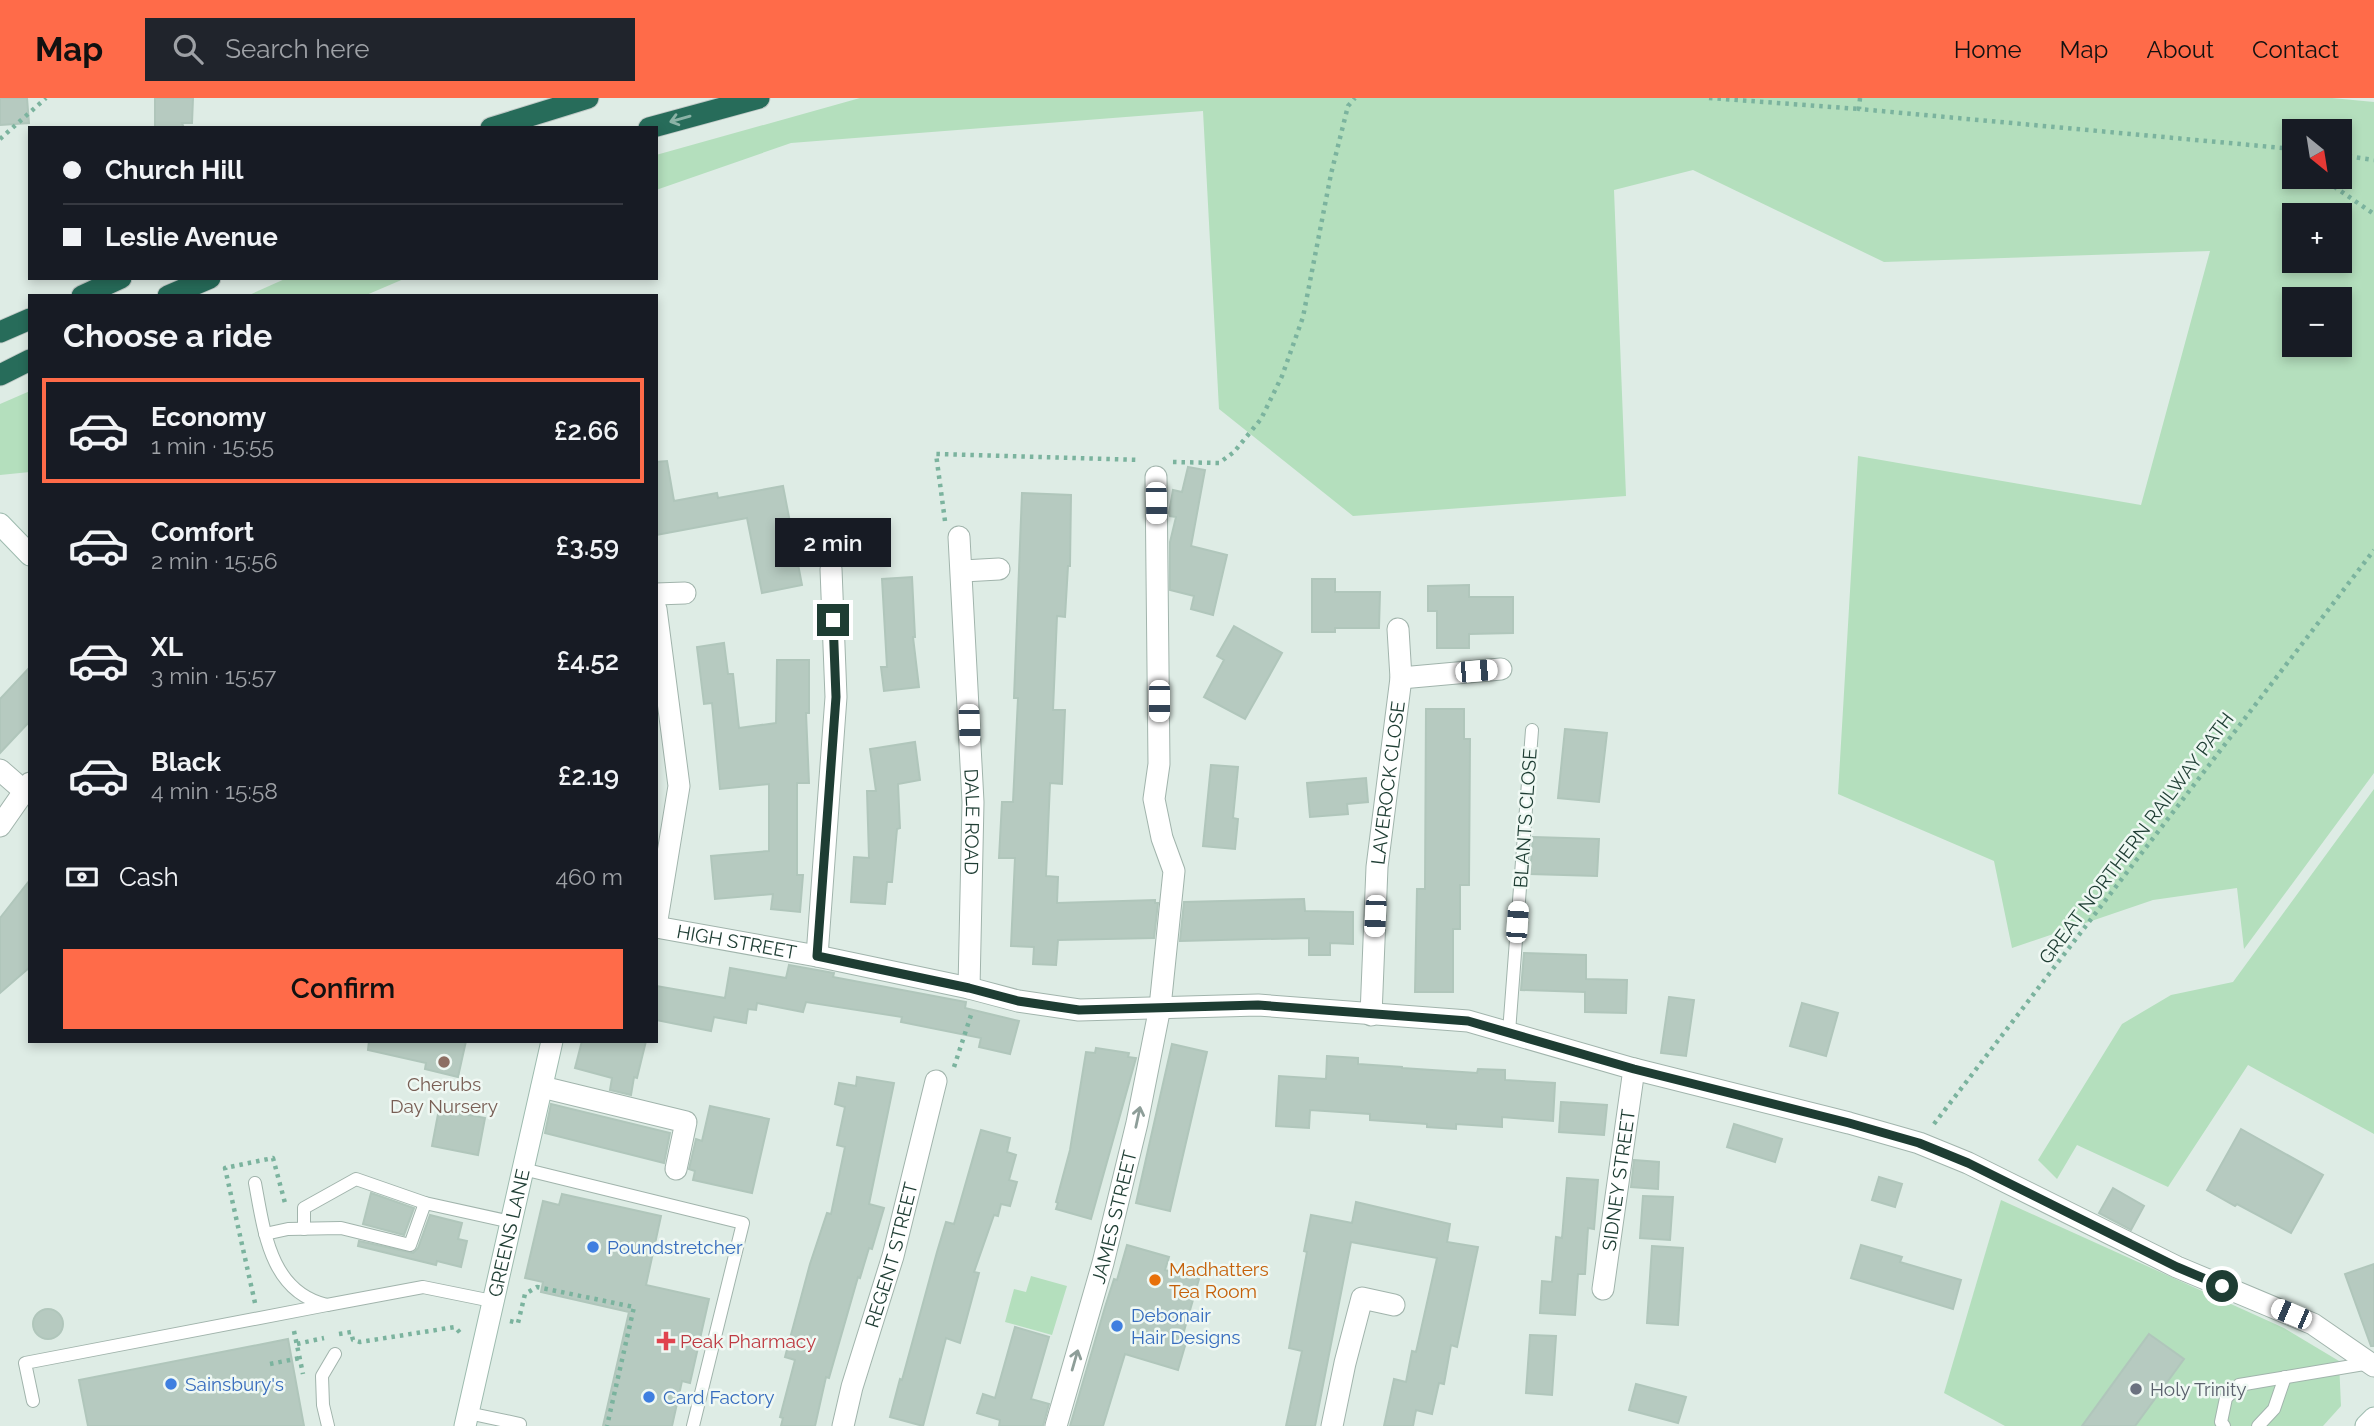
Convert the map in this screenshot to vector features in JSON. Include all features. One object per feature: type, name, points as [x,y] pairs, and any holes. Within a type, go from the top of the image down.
[{"type":"highway","points":[[497,126],[588,98]]},
{"type":"highway","points":[[656,126],[759,98]]},
{"type":"highway","points":[[86,294],[117,280]]},
{"type":"highway","points":[[173,294],[205,280]]},
{"type":"highway","points":[[0,332],[28,320]]},
{"type":"highway","points":[[0,374],[28,361]]},
{"type":"street","name":"JAMES STREET","points":[[1056,1426],[1106,1250],[1137,1123],[1160,1007],[1174,871],[1162,838],[1154,799],[1159,764],[1156,466]]},
{"type":"street","points":[[0,524],[28,553]]},
{"type":"street","name":"DALE ROAD","points":[[959,537],[963,571],[973,802],[973,989]]},
{"type":"street","points":[[817,956],[836,697],[831,569]]},
{"type":"street","points":[[963,571],[999,569]]},
{"type":"street","points":[[658,594],[685,593]]},
{"type":"street","points":[[658,624],[680,786],[658,915]]},
{"type":"street","name":"LAVEROCK CLOSE","points":[[1371,1014],[1377,867],[1401,678],[1398,629]]},
{"type":"street","name":"LAVEROCK CLOSE","points":[[1401,678],[1501,669]]},
{"type":"street","points":[[0,770],[26,787],[0,826]]},
{"type":"street","name":"HIGH STREET","points":[[658,927],[817,956],[1018,1001],[1079,1010],[1258,1005],[1468,1021],[1634,1069],[1919,1143],[1968,1163],[2177,1267],[2313,1324],[2372,1364]]},
{"type":"street","name":"GREENS LANE","points":[[466,1419],[552,1043]]},
{"type":"street","name":"SIDNEY STREET","points":[[1603,1289],[1634,1069]]},
{"type":"street","name":"REGENT STREET","points":[[843,1426],[852,1387],[893,1256],[936,1081]]},
{"type":"street","points":[[542,1087],[686,1122],[676,1169]]},
{"type":"street","points":[[1332,1426],[1362,1298],[1394,1306]]},
{"type":"street","points":[[2366,1426],[2374,1418]]},
{"type":"lane","name":"BLANTS CLOSE","points":[[1508,1032],[1532,730]]},
{"type":"lane","points":[[523,1168],[743,1223],[692,1426]]},
{"type":"lane","points":[[304,1229],[304,1208],[356,1179],[425,1203],[511,1222]]},
{"type":"lane","points":[[255,1183],[265,1234],[272,1258],[282,1276],[295,1290],[313,1302],[327,1305]]},
{"type":"lane","points":[[265,1234],[288,1229],[341,1228],[410,1245],[425,1203]]},
{"type":"lane","points":[[33,1401],[25,1363],[423,1287],[491,1308]]},
{"type":"lane","points":[[328,1426],[323,1405],[322,1376],[335,1354]]},
{"type":"lane","points":[[2224,1426],[2221,1422],[2226,1398],[2239,1385],[2372,1364]]},
{"type":"lane","points":[[2258,1426],[2274,1409],[2285,1377]]},
{"type":"lane","points":[[466,1419],[520,1424]]},
{"type":"path","points":[[0,139],[46,98]]},
{"type":"path","points":[[959,537],[948,538],[936,454],[1156,466],[1219,463],[1234,452],[1261,419],[1282,376],[1303,317],[1331,174],[1348,106],[1355,98]]},
{"type":"path","points":[[1709,98],[2281,147]]},
{"type":"path","points":[[1859,109],[1860,98]]},
{"type":"path","points":[[2352,157],[2374,160]]},
{"type":"path","points":[[2338,189],[2374,214]]},
{"type":"path","name":"GREAT NORTHERN RAILWAY PATH","points":[[1919,1143],[2374,550]]},
{"type":"path","points":[[936,1081],[950,1077],[973,989]]},
{"type":"path","points":[[491,1308],[518,1323],[525,1294],[537,1287],[634,1307],[607,1426]]},
{"type":"path","points":[[351,1332],[353,1340],[360,1342],[455,1327],[463,1340]]},
{"type":"path","points":[[284,1333],[295,1331],[305,1385]]},
{"type":"path","points":[[270,1364],[300,1358]]},
{"type":"green space","points":[[860,98],[2332,98],[2374,102],[2374,773],[2244,949],[2237,888],[2153,900],[2012,948],[1994,861],[1838,794],[1858,456],[2141,505],[2210,251],[1884,262],[1693,170],[1614,190],[1626,496],[1353,516],[1219,409],[1203,111],[791,143],[658,189],[658,154]]},
{"type":"green space","points":[[283,280],[401,280],[369,294],[251,294]]},
{"type":"green space","points":[[28,392],[28,472],[0,475],[0,404]]},
{"type":"green space","points":[[2374,789],[2374,1134],[2248,1065],[2168,1187],[2077,1145],[2057,1179],[2038,1160],[2122,1024],[2171,995],[2233,982]]},
{"type":"green space","points":[[2001,1200],[2284,1328],[2339,1361],[2341,1406],[2323,1426],[2005,1426],[1944,1393]]},
{"type":"green space","points":[[1031,1276],[1067,1286],[1052,1335],[1005,1322],[1014,1289],[1026,1292]]},
{"type":"building","points":[[0,98],[27,98],[29,123],[0,125]]},
{"type":"building","points":[[155,98],[193,98],[192,123],[182,123],[183,126],[155,126]]},
{"type":"building","points":[[667,461],[674,501],[717,493],[718,498],[783,486],[802,585],[762,593],[747,518],[658,535],[658,462]]},
{"type":"building","points":[[1188,467],[1205,470],[1191,546],[1227,555],[1213,615],[1191,609],[1194,596],[1170,590],[1170,542],[1176,517],[1170,516],[1169,513],[1173,490],[1182,492]]},
{"type":"building","points":[[1022,493],[1071,495],[1070,566],[1065,617],[1057,616],[1053,710],[1065,710],[1062,784],[1050,783],[1046,876],[1058,877],[1057,903],[1155,900],[1155,903],[1158,903],[1154,938],[1058,940],[1056,965],[1033,964],[1034,947],[1011,946],[1015,858],[999,858],[1002,802],[1013,802]]},
{"type":"building","points":[[912,577],[913,637],[919,687],[884,691],[881,667],[887,667],[882,579]]},
{"type":"building","points":[[1312,579],[1335,579],[1335,592],[1380,592],[1379,628],[1335,628],[1335,632],[1312,632]]},
{"type":"building","points":[[1469,585],[1469,597],[1513,597],[1513,633],[1469,634],[1469,648],[1437,648],[1437,611],[1428,611],[1428,586]]},
{"type":"building","points":[[1234,626],[1282,653],[1245,719],[1204,697],[1224,660],[1217,656]]},
{"type":"building","points":[[724,643],[728,674],[733,674],[739,728],[776,723],[777,660],[809,660],[809,713],[806,713],[809,783],[797,783],[797,875],[803,875],[800,912],[771,909],[773,894],[715,899],[711,856],[769,851],[769,784],[720,789],[712,703],[704,704],[697,647]]},
{"type":"building","points":[[28,669],[28,723],[0,753],[0,699]]},
{"type":"building","points":[[1426,709],[1464,709],[1464,739],[1470,739],[1469,885],[1460,885],[1460,929],[1453,929],[1453,992],[1415,992],[1417,889],[1425,889]]},
{"type":"building","points":[[1565,729],[1607,733],[1599,802],[1558,798]]},
{"type":"building","points":[[915,742],[920,780],[898,784],[900,828],[897,829],[892,882],[887,882],[885,904],[851,902],[854,857],[869,858],[867,791],[876,791],[870,749]]},
{"type":"building","points":[[1211,765],[1238,767],[1233,818],[1238,819],[1235,849],[1203,846]]},
{"type":"building","points":[[1366,778],[1368,802],[1347,804],[1348,814],[1310,817],[1307,783]]},
{"type":"building","points":[[1533,837],[1599,839],[1597,876],[1530,874]]},
{"type":"building","points":[[28,883],[28,969],[0,993],[0,918]]},
{"type":"building","points":[[1304,899],[1305,911],[1353,912],[1353,944],[1330,943],[1330,955],[1309,955],[1309,938],[1180,941],[1184,902]]},
{"type":"building","points":[[1524,953],[1586,955],[1586,979],[1627,980],[1626,1013],[1585,1012],[1585,992],[1521,990]]},
{"type":"building","points":[[789,965],[834,973],[833,977],[966,1002],[965,1008],[1019,1021],[1010,1054],[979,1047],[981,1038],[901,1022],[902,1017],[806,1002],[803,1012],[757,1003],[756,1010],[748,1009],[746,1023],[714,1017],[711,1031],[658,1020],[658,986],[725,998],[730,968],[786,978]]},
{"type":"building","points":[[1669,997],[1694,1000],[1686,1056],[1661,1053]]},
{"type":"building","points":[[1802,1003],[1838,1013],[1826,1056],[1790,1046]]},
{"type":"building","points":[[369,1043],[466,1043],[458,1077],[425,1069],[426,1063],[368,1050]]},
{"type":"building","points":[[581,1043],[646,1043],[631,1095],[610,1090],[612,1078],[575,1068]]},
{"type":"building","points":[[1172,1044],[1207,1052],[1170,1211],[1136,1203]]},
{"type":"building","points":[[1096,1048],[1129,1053],[1128,1057],[1136,1058],[1091,1219],[1056,1209],[1056,1202],[1070,1150],[1086,1052],[1095,1053]]},
{"type":"building","points":[[1327,1056],[1358,1058],[1358,1064],[1402,1068],[1477,1073],[1478,1069],[1505,1070],[1505,1080],[1555,1083],[1553,1121],[1502,1117],[1502,1127],[1456,1124],[1456,1129],[1370,1120],[1370,1114],[1310,1110],[1309,1128],[1276,1126],[1279,1076],[1326,1079]]},
{"type":"building","points":[[857,1077],[894,1083],[869,1204],[884,1208],[872,1249],[869,1248],[860,1278],[858,1277],[829,1378],[826,1377],[815,1426],[781,1426],[783,1418],[780,1417],[795,1360],[785,1357],[810,1264],[827,1213],[831,1214],[845,1147],[837,1145],[845,1107],[835,1104],[839,1083],[856,1086]]},
{"type":"building","points":[[1561,1102],[1607,1105],[1604,1135],[1559,1132]]},
{"type":"building","points":[[551,1104],[670,1133],[664,1163],[545,1133]]},
{"type":"building","points":[[710,1106],[769,1119],[752,1193],[693,1180],[695,1171],[689,1169],[696,1139],[702,1141]]},
{"type":"building","points":[[439,1109],[485,1118],[478,1155],[432,1146]]},
{"type":"building","points":[[1734,1124],[1782,1139],[1775,1162],[1727,1147]]},
{"type":"building","points":[[2241,1129],[2323,1175],[2291,1233],[2207,1190]]},
{"type":"building","points":[[981,1130],[1010,1138],[1007,1152],[1016,1155],[1009,1180],[1017,1182],[1010,1206],[1001,1204],[998,1216],[994,1215],[974,1272],[979,1273],[960,1343],[946,1338],[923,1426],[890,1417],[946,1222],[954,1224]]},
{"type":"building","points":[[1634,1160],[1659,1162],[1658,1189],[1631,1187]]},
{"type":"building","points":[[1879,1177],[1902,1184],[1895,1207],[1872,1200]]},
{"type":"building","points":[[1567,1178],[1598,1180],[1594,1229],[1588,1228],[1585,1274],[1578,1274],[1575,1315],[1540,1313],[1542,1281],[1552,1282],[1556,1237],[1562,1238]]},
{"type":"building","points":[[2113,1188],[2144,1206],[2131,1230],[2099,1213]]},
{"type":"building","points":[[371,1193],[414,1208],[404,1235],[363,1224]]},
{"type":"building","points":[[562,1194],[661,1216],[646,1285],[709,1299],[690,1383],[682,1381],[672,1426],[603,1426],[629,1312],[541,1292],[543,1282],[525,1278],[543,1201],[559,1205]]},
{"type":"building","points":[[1643,1196],[1673,1197],[1670,1240],[1640,1238]]},
{"type":"building","points":[[1356,1202],[1450,1224],[1447,1242],[1478,1247],[1457,1347],[1451,1345],[1444,1384],[1439,1383],[1432,1414],[1416,1410],[1413,1426],[1384,1426],[1394,1379],[1406,1382],[1412,1351],[1416,1352],[1437,1258],[1351,1242],[1315,1426],[1286,1426],[1302,1351],[1289,1348],[1311,1215],[1352,1223]]},
{"type":"building","points":[[430,1215],[462,1223],[458,1239],[467,1241],[461,1267],[437,1261],[436,1265],[358,1246],[359,1241],[413,1253],[418,1248]]},
{"type":"building","points":[[1127,1245],[1169,1257],[1165,1270],[1199,1279],[1182,1338],[1187,1339],[1178,1370],[1125,1354],[1103,1426],[1070,1426],[1105,1307],[1114,1279],[1117,1280]]},
{"type":"building","points":[[1861,1245],[1902,1257],[1900,1262],[1961,1280],[1953,1309],[1851,1278]]},
{"type":"building","points":[[1652,1246],[1683,1248],[1678,1325],[1647,1323]]},
{"type":"building","points":[[2374,1264],[2374,1346],[2371,1346],[2345,1274]]},
{"type":"building","points":[[48,1309],[59,1313],[63,1324],[59,1335],[48,1339],[37,1335],[33,1324],[37,1313]]},
{"type":"building","points":[[1015,1327],[1049,1337],[1031,1399],[1049,1404],[1043,1426],[999,1426],[1000,1420],[977,1413],[983,1394],[995,1398]]},
{"type":"building","name":"Holy Trinity","points":[[2149,1334],[2184,1359],[2135,1426],[2082,1426]]},
{"type":"building","points":[[1530,1335],[1556,1336],[1552,1395],[1526,1393]]},
{"type":"building","name":"Sainsbury's","points":[[288,1339],[304,1426],[88,1426],[79,1380]]},
{"type":"building","points":[[1636,1384],[1686,1397],[1678,1423],[1629,1410]]},
{"type":"place","name":"Cherubs Day Nursery","points":[[444,1062]]},
{"type":"place","name":"Poundstretcher","points":[[593,1247]]},
{"type":"place","name":"Madhatters Tea Room","points":[[1155,1280]]},
{"type":"place","name":"Debonair Hair Designs","points":[[1117,1326]]},
{"type":"place","name":"Peak Pharmacy","points":[[666,1341]]},
{"type":"place","name":"Sainsbury's","points":[[171,1384]]},
{"type":"place","name":"Holy Trinity","points":[[2136,1389]]},
{"type":"place","name":"Card Factory","points":[[649,1397]]},
{"type":"route","points":[[833,620],[836,697],[817,956],[1018,1001],[1079,1010],[1258,1005],[1468,1021],[1634,1069],[1919,1143],[1968,1163],[2177,1267],[2222,1286]]}]
